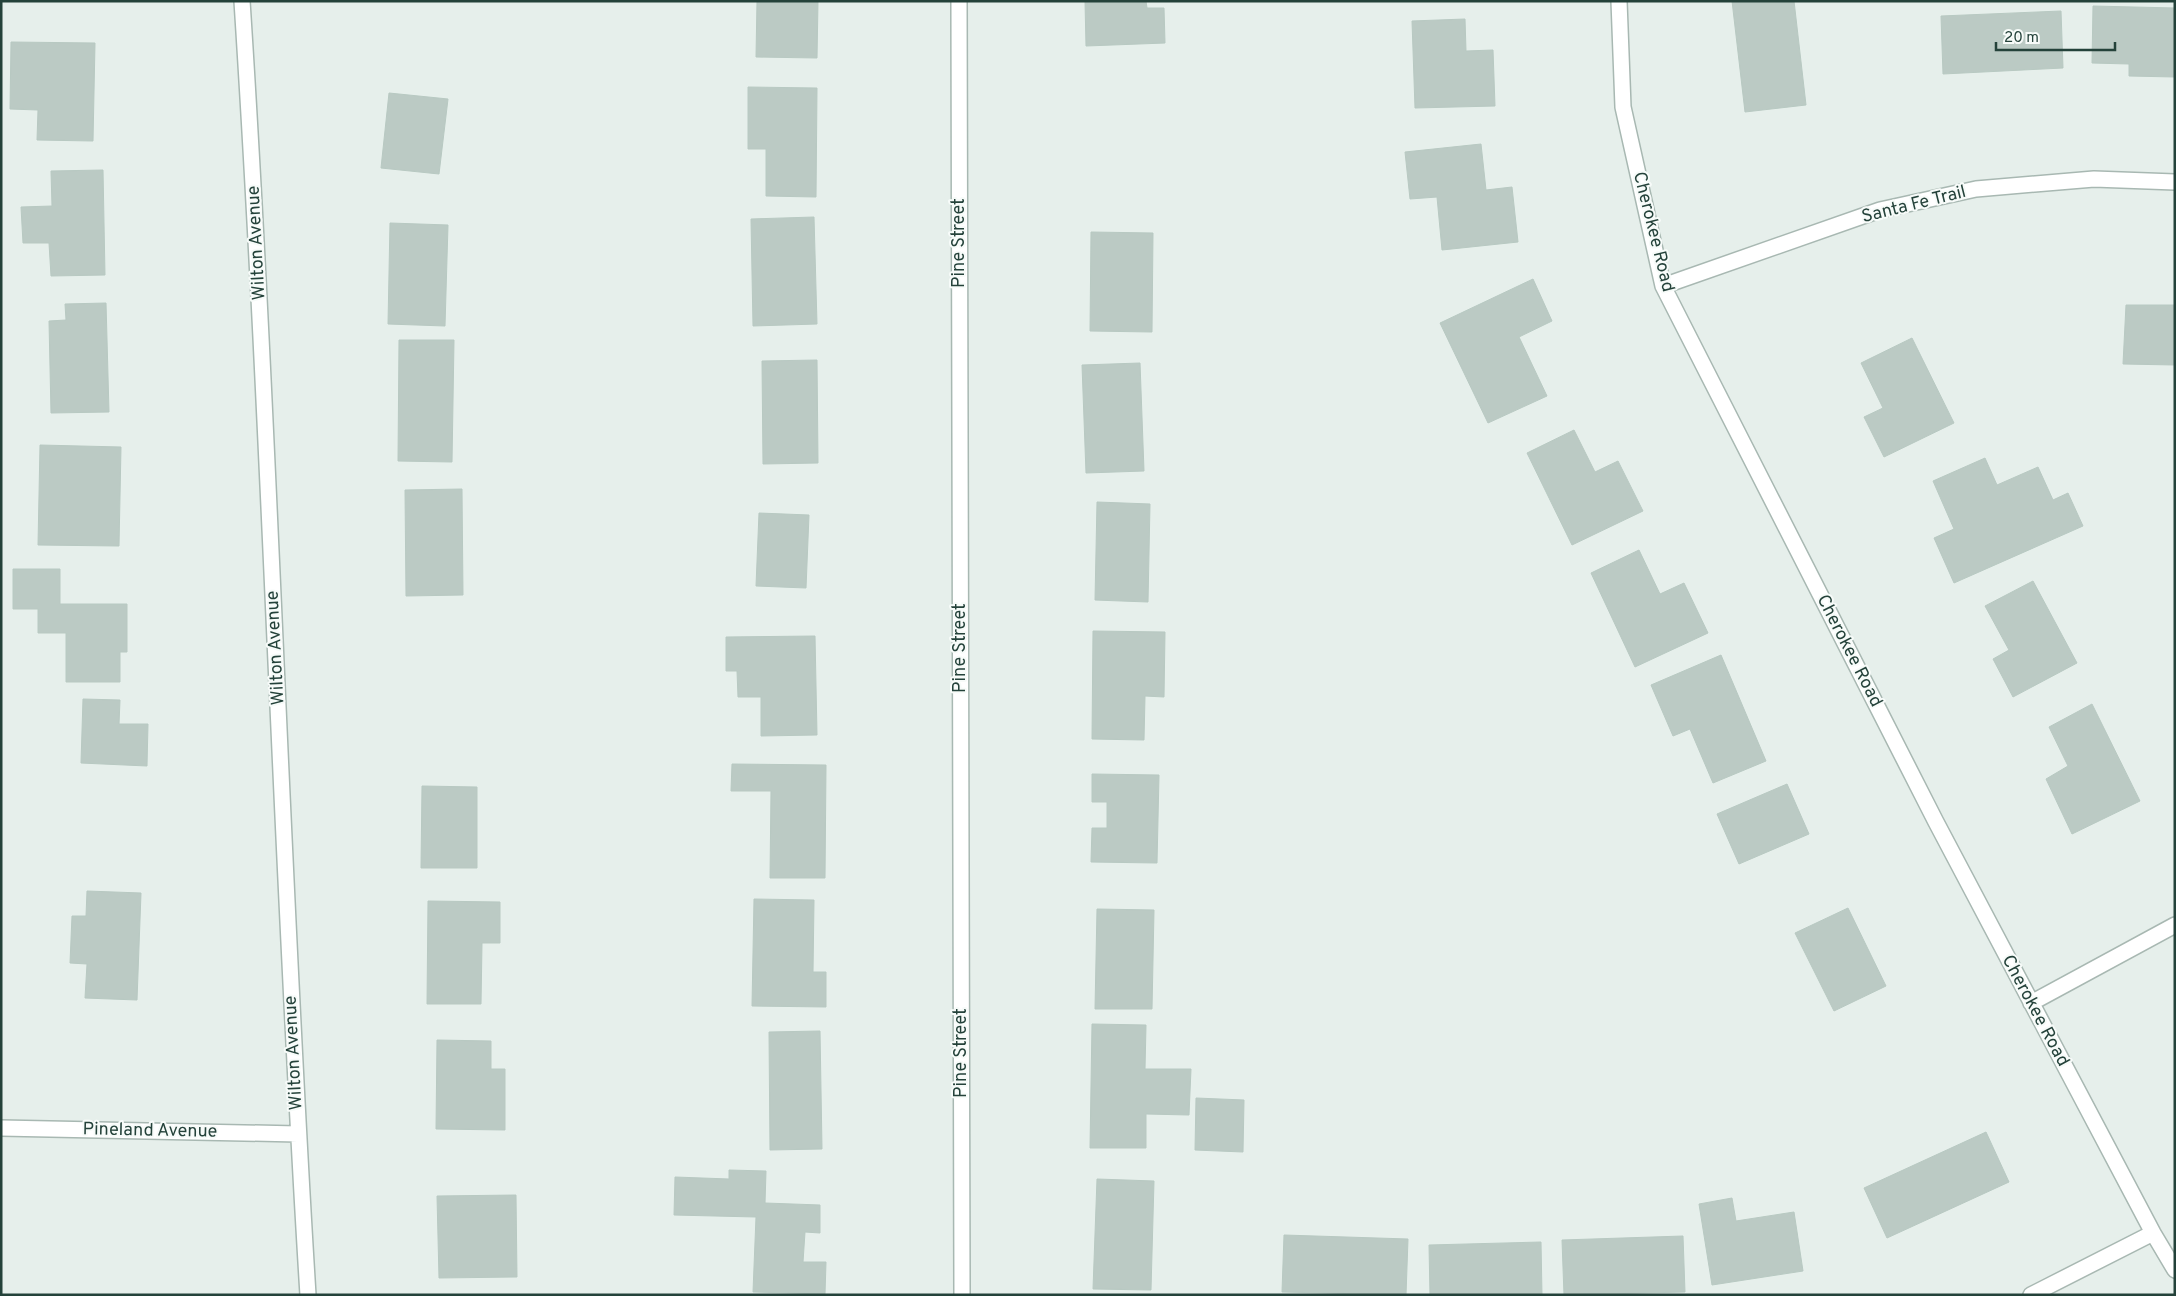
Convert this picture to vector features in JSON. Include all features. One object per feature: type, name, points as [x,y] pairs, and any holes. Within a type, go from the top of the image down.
[{"type":"street","name":"Wilton Avenue","points":[[242,1],[258,240],[298,1134],[308,1295]]},
{"type":"street","name":"Pine Street","points":[[958,1],[962,1295]]},
{"type":"street","name":"Cherokee Road","points":[[1619,1],[1623,107],[1663,286],[1936,822],[2153,1233],[2175,1270]]},
{"type":"street","name":"Santa Fe Trail","points":[[1663,286],[1880,210],[1976,190],[2094,179],[2175,182]]},
{"type":"street","points":[[2031,1003],[2175,926]]},
{"type":"street","name":"Pineland Avenue","points":[[1,1128],[298,1134]]},
{"type":"street","points":[[2031,1295],[2153,1233]]},
{"type":"building","points":[[757,1],[818,1],[817,58],[756,57]]},
{"type":"building","points":[[1085,1],[1146,1],[1147,8],[1164,8],[1165,43],[1086,46]]},
{"type":"building","points":[[1732,1],[1794,1],[1806,105],[1745,112]]},
{"type":"building","points":[[2093,6],[2175,8],[2175,77],[2129,76],[2129,64],[2092,63]]},
{"type":"building","points":[[2061,11],[2063,68],[1943,74],[1941,16]]},
{"type":"building","points":[[1465,19],[1466,51],[1493,50],[1495,106],[1415,108],[1412,21]]},
{"type":"building","points":[[11,42],[95,43],[93,141],[37,140],[38,110],[10,109]]},
{"type":"building","points":[[748,87],[817,88],[816,197],[766,196],[766,149],[748,149]]},
{"type":"building","points":[[389,93],[448,99],[439,174],[381,168]]},
{"type":"building","points":[[1481,144],[1486,190],[1512,187],[1518,242],[1442,250],[1437,197],[1410,199],[1405,152]]},
{"type":"building","points":[[103,170],[105,275],[51,276],[49,243],[23,243],[21,207],[52,206],[51,171]]},
{"type":"building","points":[[814,217],[817,324],[753,326],[751,219]]},
{"type":"building","points":[[390,223],[448,225],[445,326],[388,324]]},
{"type":"building","points":[[1091,232],[1153,233],[1152,332],[1090,331]]},
{"type":"building","points":[[1533,279],[1552,321],[1519,337],[1547,396],[1488,423],[1440,323]]},
{"type":"building","points":[[106,303],[109,412],[51,413],[49,321],[66,320],[65,304]]},
{"type":"building","points":[[2126,305],[2175,305],[2175,365],[2123,364]]},
{"type":"building","points":[[1912,338],[1954,423],[1884,457],[1864,417],[1883,408],[1861,363]]},
{"type":"building","points":[[399,340],[454,340],[452,462],[398,461]]},
{"type":"building","points":[[817,360],[818,463],[763,464],[762,361]]},
{"type":"building","points":[[1140,363],[1144,471],[1086,473],[1082,365]]},
{"type":"building","points":[[1574,430],[1595,472],[1618,461],[1643,511],[1572,545],[1527,453]]},
{"type":"building","points":[[40,445],[121,447],[119,546],[38,545]]},
{"type":"building","points":[[1985,458],[1997,485],[2038,467],[2053,500],[2068,493],[2083,526],[1954,583],[1934,538],[1954,529],[1933,481]]},
{"type":"building","points":[[462,489],[463,595],[406,596],[405,490]]},
{"type":"building","points":[[1097,502],[1150,504],[1148,602],[1095,600]]},
{"type":"building","points":[[759,513],[809,515],[806,588],[756,586]]},
{"type":"building","points":[[1639,550],[1660,594],[1684,583],[1708,633],[1635,667],[1591,573]]},
{"type":"building","points":[[13,569],[60,569],[60,604],[127,604],[127,652],[120,652],[120,682],[66,682],[66,633],[38,633],[38,609],[13,609]]},
{"type":"building","points":[[2033,581],[2077,663],[2013,697],[1993,659],[2009,650],[1985,606]]},
{"type":"building","points":[[1093,631],[1165,632],[1164,697],[1145,696],[1144,740],[1092,739]]},
{"type":"building","points":[[815,636],[817,735],[761,736],[761,697],[738,697],[737,671],[726,671],[726,637]]},
{"type":"building","points":[[1721,655],[1766,761],[1713,783],[1690,729],[1673,736],[1651,685]]},
{"type":"building","points":[[83,699],[120,700],[119,724],[148,724],[147,766],[81,763]]},
{"type":"building","points":[[2092,704],[2140,801],[2072,834],[2046,779],[2068,766],[2049,727]]},
{"type":"building","points":[[732,764],[826,765],[825,878],[770,878],[771,791],[731,791]]},
{"type":"building","points":[[1092,774],[1159,775],[1157,863],[1091,862],[1092,828],[1107,828],[1107,802],[1092,802]]},
{"type":"building","points":[[1787,784],[1809,834],[1739,864],[1717,814]]},
{"type":"building","points":[[422,786],[477,787],[477,868],[421,868]]},
{"type":"building","points":[[87,891],[141,893],[137,1000],[85,998],[87,964],[70,963],[72,916],[86,916]]},
{"type":"building","points":[[754,899],[814,900],[813,972],[826,972],[826,1007],[752,1006]]},
{"type":"building","points":[[428,901],[500,902],[500,943],[482,943],[481,1004],[427,1004]]},
{"type":"building","points":[[1848,908],[1886,986],[1834,1011],[1795,933]]},
{"type":"building","points":[[1097,909],[1154,910],[1152,1009],[1095,1009]]},
{"type":"building","points":[[1092,1024],[1146,1025],[1145,1069],[1191,1069],[1189,1115],[1146,1114],[1146,1148],[1090,1148]]},
{"type":"building","points":[[820,1031],[822,1149],[770,1150],[769,1032]]},
{"type":"building","points":[[437,1040],[491,1041],[491,1069],[505,1069],[505,1130],[436,1129]]},
{"type":"building","points":[[1196,1098],[1244,1100],[1243,1152],[1195,1150]]},
{"type":"building","points":[[1986,1132],[2009,1182],[1887,1238],[1864,1188]]},
{"type":"building","points":[[729,1170],[766,1171],[765,1203],[820,1205],[820,1233],[805,1232],[803,1262],[826,1262],[825,1294],[753,1292],[756,1217],[674,1215],[675,1177],[729,1179]]},
{"type":"building","points":[[1097,1179],[1154,1181],[1151,1290],[1093,1289]]},
{"type":"building","points":[[516,1195],[517,1277],[439,1278],[437,1196]]},
{"type":"building","points":[[1732,1198],[1736,1221],[1794,1212],[1803,1271],[1712,1285],[1699,1204]]},
{"type":"building","points":[[1284,1235],[1408,1239],[1406,1295],[1282,1292]]},
{"type":"building","points":[[1683,1236],[1685,1292],[1564,1295],[1562,1240]]},
{"type":"building","points":[[1541,1242],[1542,1295],[1430,1295],[1429,1245]]}]
